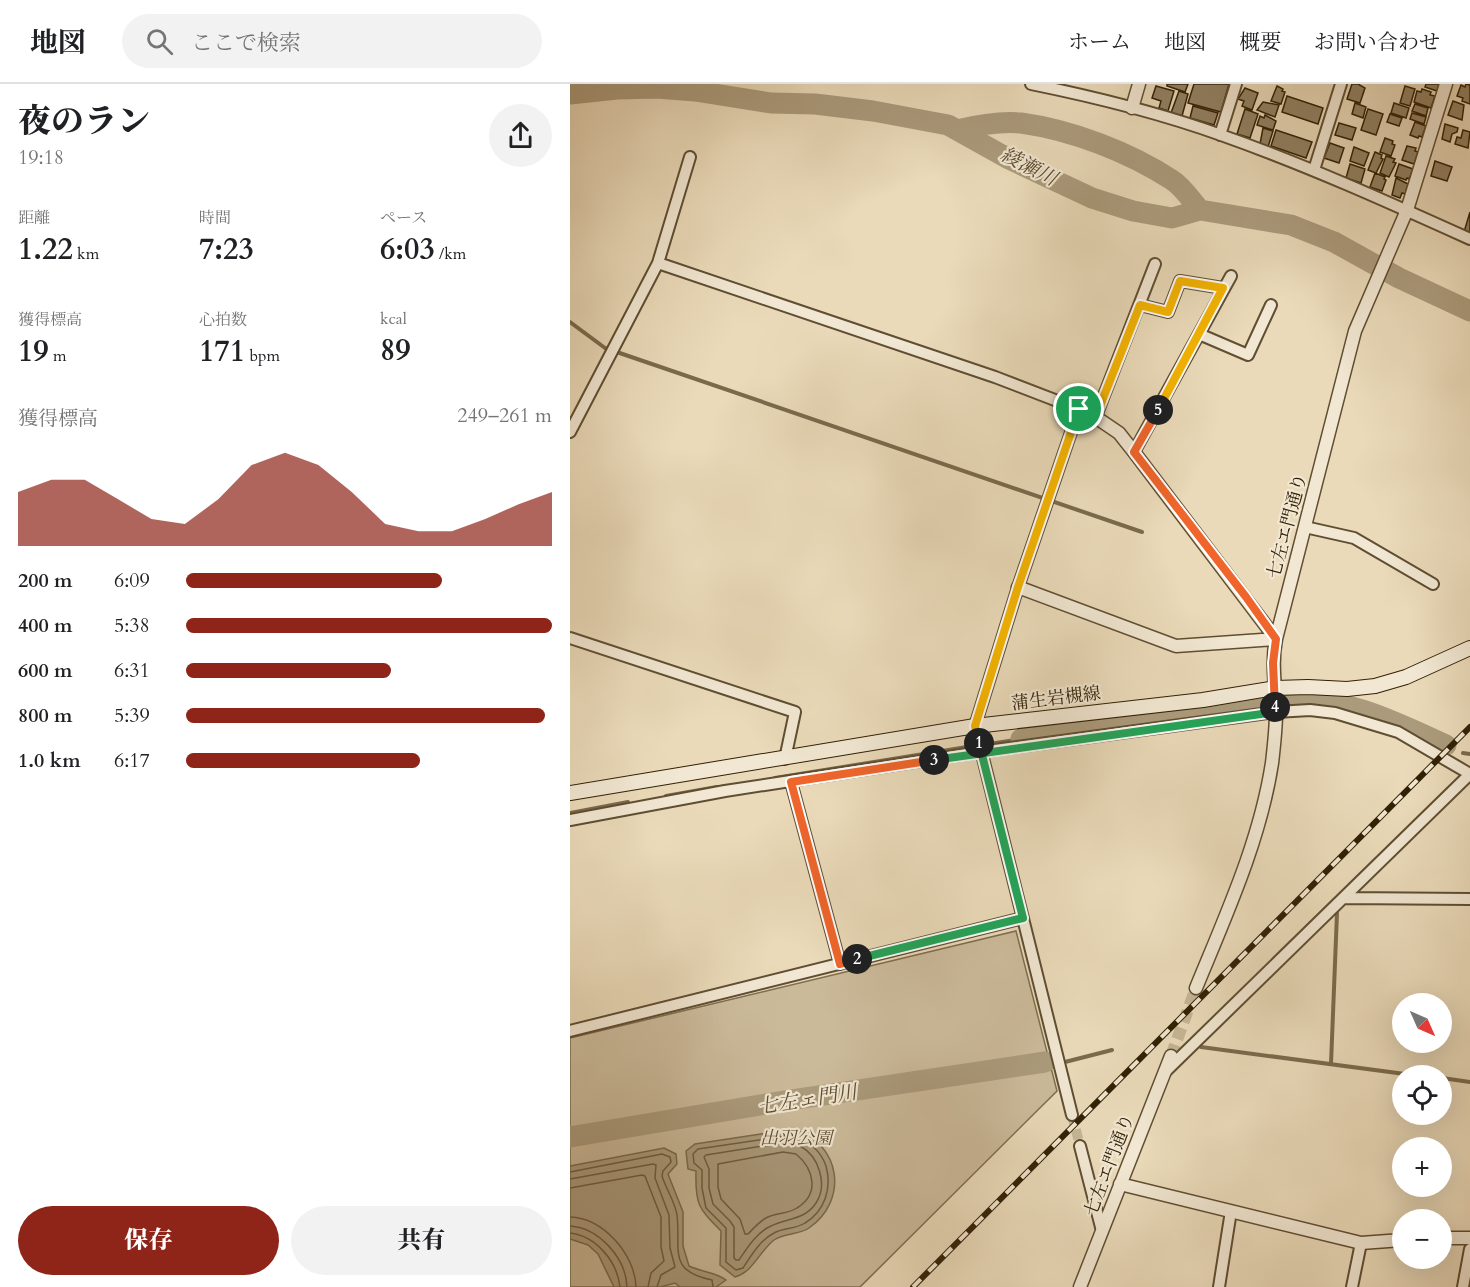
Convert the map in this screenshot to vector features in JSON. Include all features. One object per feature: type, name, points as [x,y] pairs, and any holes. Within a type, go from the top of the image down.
[{"type":"main road","name":"蒲生岩槻線","points":[[570,793],[975,726],[1203,700],[1275,688],[1347,689],[1375,686],[1406,677],[1470,648]]},
{"type":"street","points":[[1031,84],[1132,108],[1220,135],[1314,170],[1404,216],[1470,239]]},
{"type":"street","points":[[1132,108],[1139,84]]},
{"type":"street","points":[[1220,135],[1236,84]]},
{"type":"street","points":[[1314,170],[1341,84]]},
{"type":"street","name":"七左エ門通り","points":[[1196,988],[1254,839],[1272,761],[1276,712],[1273,663],[1276,639],[1355,331],[1404,216],[1446,84]]},
{"type":"street","points":[[570,432],[658,263],[690,157]]},
{"type":"street","points":[[658,263],[995,377],[1089,413],[1119,433],[1276,639]]},
{"type":"street","points":[[1072,1115],[975,726],[1018,587],[1089,413],[1140,305],[1155,264]]},
{"type":"street","points":[[1134,452],[1231,276]]},
{"type":"street","points":[[1140,305],[1168,312],[1180,281],[1223,288]]},
{"type":"street","points":[[1199,334],[1248,355],[1271,305]]},
{"type":"street","points":[[1305,527],[1354,538],[1433,584]]},
{"type":"street","points":[[1018,587],[1176,646],[1276,639]]},
{"type":"street","points":[[570,638],[795,712],[785,759]]},
{"type":"street","points":[[570,820],[725,791],[980,752],[1276,712],[1310,710],[1335,713],[1398,732],[1470,774],[1164,1073]]},
{"type":"street","points":[[791,782],[840,964]]},
{"type":"street","points":[[1345,898],[1470,899]]},
{"type":"street","points":[[570,1031],[1023,918]]},
{"type":"street","name":"七左エ門通り","points":[[1080,1287],[1171,1056]]},
{"type":"street","points":[[1080,1146],[1102,1231]]},
{"type":"street","points":[[1120,1184],[1361,1243],[1392,1241]]},
{"type":"street","points":[[1219,1287],[1231,1211]]},
{"type":"street","points":[[1452,1238],[1470,1238]]},
{"type":"street","points":[[1352,1287],[1361,1243]]},
{"type":"street","points":[[1463,1287],[1470,1249]]},
{"type":"green space","name":"出羽公園","points":[[1016,931],[1057,1091],[860,1287],[570,1287],[570,1038]]},
{"type":"water","points":[[794,1129],[810,1136],[822,1147],[830,1160],[834,1174],[834,1188],[830,1203],[822,1216],[809,1228],[774,1240],[747,1271],[735,1277],[720,1265],[721,1231],[707,1217],[700,1205],[696,1191],[696,1171],[688,1169],[686,1151],[695,1144]]},
{"type":"water","points":[[664,1148],[676,1154],[677,1164],[668,1174],[683,1212],[683,1246],[689,1266],[718,1275],[726,1280],[716,1287],[680,1287],[675,1283],[660,1287],[614,1287],[598,1254],[588,1245],[570,1239],[570,1166]]},
{"type":"building","points":[[1167,84],[1188,84],[1185,92],[1167,86]]},
{"type":"building","points":[[1194,84],[1229,84],[1221,112],[1188,103]]},
{"type":"building","points":[[1352,84],[1365,88],[1360,103],[1347,99]]},
{"type":"building","points":[[1426,84],[1439,84],[1437,91],[1425,87]]},
{"type":"building","points":[[1466,84],[1470,85],[1470,104],[1457,96],[1461,85],[1465,87]]},
{"type":"building","points":[[1156,86],[1174,91],[1168,111],[1159,108],[1161,101],[1152,98]]},
{"type":"building","points":[[1277,86],[1285,92],[1281,104],[1271,101]]},
{"type":"building","points":[[1405,86],[1415,89],[1410,106],[1400,103]]},
{"type":"building","points":[[1245,88],[1258,93],[1252,110],[1242,106],[1244,101],[1238,99]]},
{"type":"building","points":[[1422,89],[1435,96],[1431,108],[1414,102],[1417,91],[1421,92]]},
{"type":"building","points":[[1179,91],[1188,94],[1182,116],[1171,113]]},
{"type":"building","points":[[1287,96],[1323,108],[1318,124],[1282,112]]},
{"type":"building","points":[[1453,101],[1464,105],[1462,120],[1448,115]]},
{"type":"building","points":[[1263,102],[1279,105],[1275,117],[1257,110]]},
{"type":"building","points":[[1355,103],[1366,107],[1363,118],[1352,114]]},
{"type":"building","points":[[1394,103],[1409,108],[1406,118],[1391,113]]},
{"type":"building","points":[[1415,104],[1428,108],[1426,116],[1412,111]]},
{"type":"building","points":[[1193,106],[1218,113],[1214,125],[1190,118]]},
{"type":"building","points":[[1245,109],[1258,114],[1250,138],[1237,134]]},
{"type":"building","points":[[1368,109],[1383,114],[1376,135],[1361,130]]},
{"type":"building","points":[[1412,113],[1426,117],[1424,124],[1410,119]]},
{"type":"building","points":[[1390,114],[1402,118],[1399,126],[1387,122]]},
{"type":"building","points":[[1265,115],[1276,121],[1273,130],[1257,125],[1260,116],[1264,118]]},
{"type":"building","points":[[1415,122],[1426,126],[1422,137],[1410,135]]},
{"type":"building","points":[[1339,123],[1356,128],[1352,140],[1335,135]]},
{"type":"building","points":[[1445,124],[1458,128],[1457,132],[1452,134],[1450,142],[1442,139]]},
{"type":"building","points":[[1263,128],[1273,131],[1268,147],[1260,144]]},
{"type":"building","points":[[1276,130],[1312,142],[1306,158],[1271,146]]},
{"type":"building","points":[[1463,130],[1470,132],[1468,148],[1455,144],[1457,137],[1461,138]]},
{"type":"building","points":[[1385,138],[1393,141],[1392,144],[1395,145],[1391,156],[1380,152]]},
{"type":"building","points":[[1330,143],[1344,148],[1339,163],[1324,158]]},
{"type":"building","points":[[1407,146],[1416,148],[1415,151],[1418,152],[1414,164],[1402,160]]},
{"type":"building","points":[[1354,147],[1369,153],[1364,166],[1350,161]]},
{"type":"building","points":[[1375,152],[1382,155],[1383,159],[1376,173],[1368,170]]},
{"type":"building","points":[[1386,156],[1395,159],[1393,162],[1396,163],[1389,177],[1380,173]]},
{"type":"building","points":[[1435,161],[1452,167],[1447,181],[1431,176]]},
{"type":"building","points":[[1350,164],[1365,169],[1361,183],[1346,178]]},
{"type":"building","points":[[1399,164],[1413,169],[1409,179],[1395,176]]},
{"type":"building","points":[[1375,173],[1385,177],[1382,191],[1370,187]]},
{"type":"building","points":[[1396,178],[1408,184],[1405,194],[1402,193],[1400,198],[1392,195]]},
{"type":"building","points":[[1470,212],[1470,234],[1464,232]]},
{"type":"waterway","name":"綾瀬川","points":[[570,94],[657,88],[695,91],[771,103],[815,104],[873,111],[948,125],[1009,159],[1092,198],[1133,211],[1172,218],[1200,210],[1291,225],[1334,242],[1399,278],[1470,311]]},
{"type":"waterway","points":[[957,130],[989,124],[1021,123],[1080,137],[1137,160],[1172,180],[1184,190],[1200,210]]},
{"type":"waterway","points":[[570,322],[605,348],[1142,532]]},
{"type":"waterway","points":[[1285,701],[1306,700],[1348,706],[1388,719],[1446,745]]},
{"type":"waterway","points":[[1021,739],[1063,731],[1267,703]]},
{"type":"waterway","points":[[983,745],[1021,739]]},
{"type":"waterway","points":[[775,778],[973,746]]},
{"type":"waterway","points":[[1463,753],[1470,754]]},
{"type":"waterway","points":[[666,796],[717,787]]},
{"type":"waterway","points":[[570,813],[628,802]]},
{"type":"waterway","points":[[1331,1064],[1337,913]]},
{"type":"waterway","points":[[1201,1047],[1392,1072]]},
{"type":"waterway","points":[[1045,1062],[1065,1062],[1112,1050]]},
{"type":"waterway","name":"七左ェ門川","points":[[570,1137],[784,1101],[1045,1062]]},
{"type":"waterway","points":[[1452,1079],[1470,1082]]},
{"type":"tunnel","points":[[1171,1056],[1196,988]]},
{"type":"tunnel","points":[[1072,1115],[1080,1146]]},
{"type":"railway","points":[[913,1287],[1470,727]]},
{"type":"route","points":[[1079,409],[1018,587],[975,726],[980,752],[1023,918],[840,964],[791,782],[980,752],[1276,712],[1273,663],[1276,639],[1134,452],[1223,288],[1180,281],[1168,312],[1140,305],[1096,416],[1079,409]]}]
